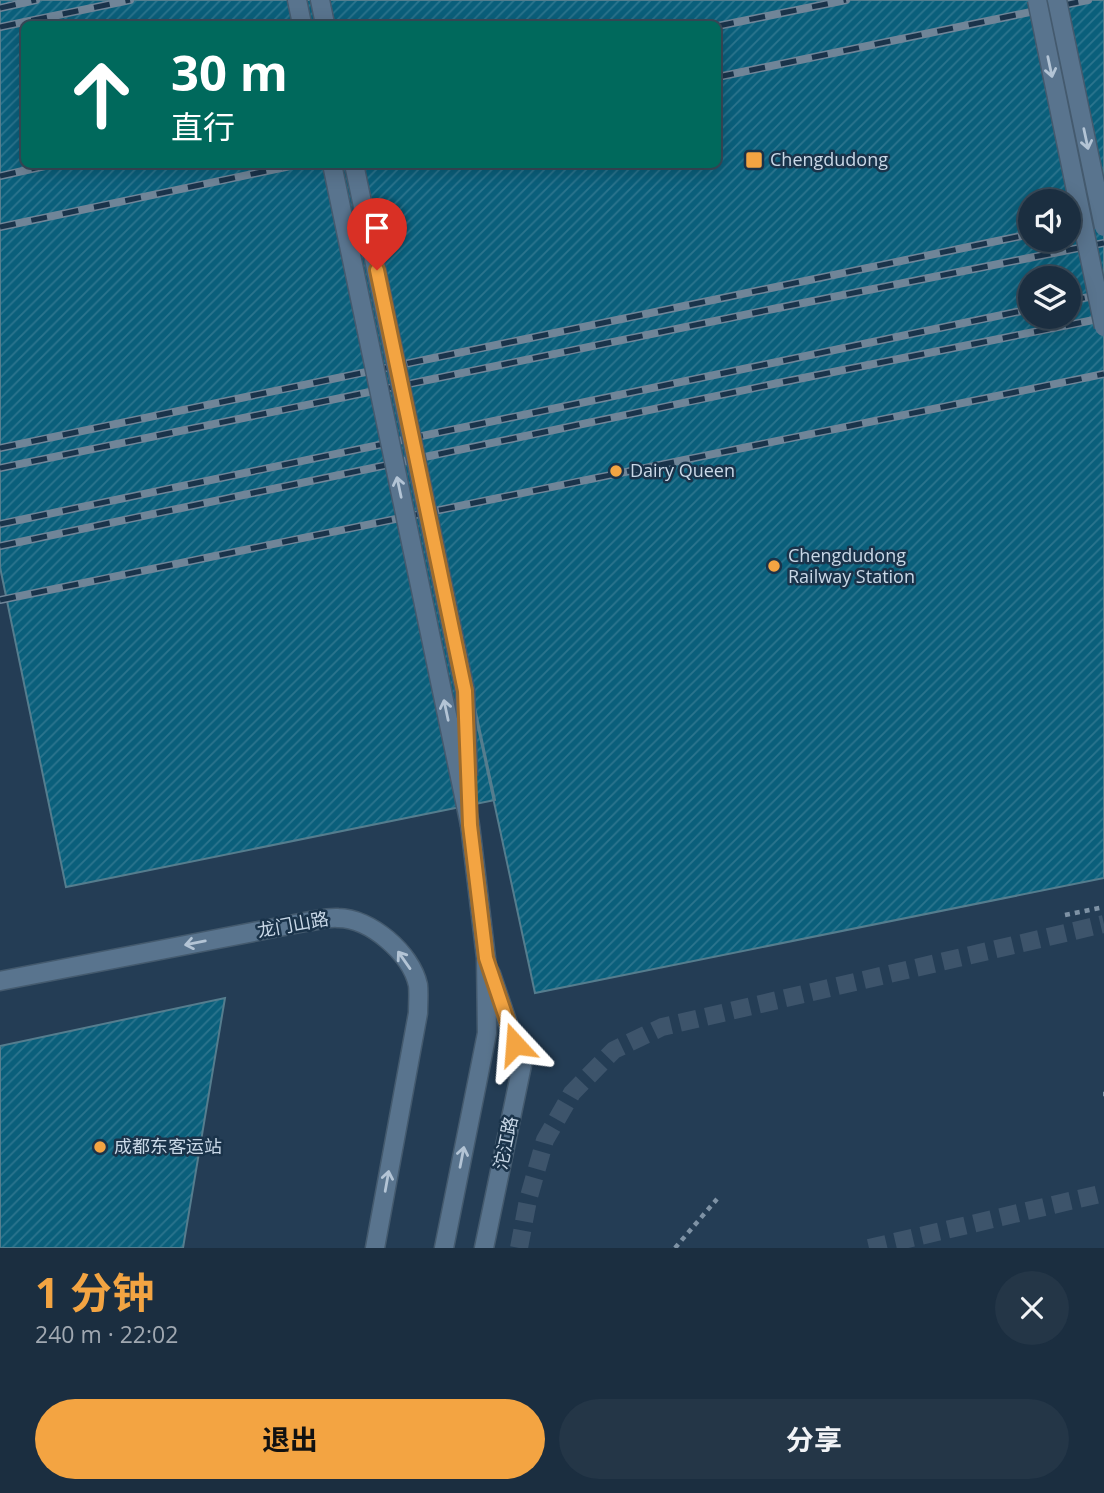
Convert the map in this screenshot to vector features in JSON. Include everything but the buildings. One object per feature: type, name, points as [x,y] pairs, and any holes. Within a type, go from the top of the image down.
[{"type":"street","points":[[297,0],[301,21]]},
{"type":"street","points":[[320,0],[324,21]]},
{"type":"street","points":[[1037,0],[1104,327]]},
{"type":"street","points":[[1057,0],[1104,227]]},
{"type":"street","points":[[333,168],[470,825]]},
{"type":"street","points":[[355,168],[465,691],[470,825],[486,958],[487,1033],[444,1248]]},
{"type":"street","name":"龙门山路","points":[[0,981],[304,922],[338,917],[368,924],[389,941],[406,961],[418,984],[418,1013],[375,1248]]},
{"type":"street","name":"沱江路","points":[[484,1248],[522,1065],[486,958]]},
{"type":"path","points":[[1065,915],[1104,907]]},
{"type":"path","points":[[675,1248],[717,1199]]},
{"type":"tunnel","points":[[519,1248],[528,1200],[545,1140],[572,1093],[614,1050],[662,1027],[1104,924]]},
{"type":"tunnel","points":[[869,1248],[1104,1193]]},
{"type":"railway","points":[[0,8],[36,0]]},
{"type":"railway","points":[[29,21],[130,0]]},
{"type":"railway","points":[[721,25],[846,0]]},
{"type":"railway","points":[[721,76],[1088,0]]},
{"type":"railway","points":[[0,27],[21,23]]},
{"type":"railway","points":[[0,176],[36,168]]},
{"type":"railway","points":[[0,227],[281,168]]},
{"type":"railway","points":[[1081,224],[1104,219]]},
{"type":"railway","points":[[0,448],[1018,237]]},
{"type":"railway","points":[[0,468],[1104,243]]},
{"type":"railway","points":[[1081,299],[1104,294]]},
{"type":"railway","points":[[0,524],[1018,312]]},
{"type":"railway","points":[[0,546],[788,381],[1104,318]]},
{"type":"railway","points":[[0,600],[1104,374]]},
{"type":"place","name":"Chengdudong","points":[[754,160]]},
{"type":"place","name":"Dairy Queen","points":[[616,471]]},
{"type":"place","name":"Chengdudong Railway Station","points":[[774,566]]},
{"type":"place","name":"成都东客运站","points":[[100,1147]]},
{"type":"route","points":[[377,270],[465,691],[470,825],[486,958],[515,1044]]}]
